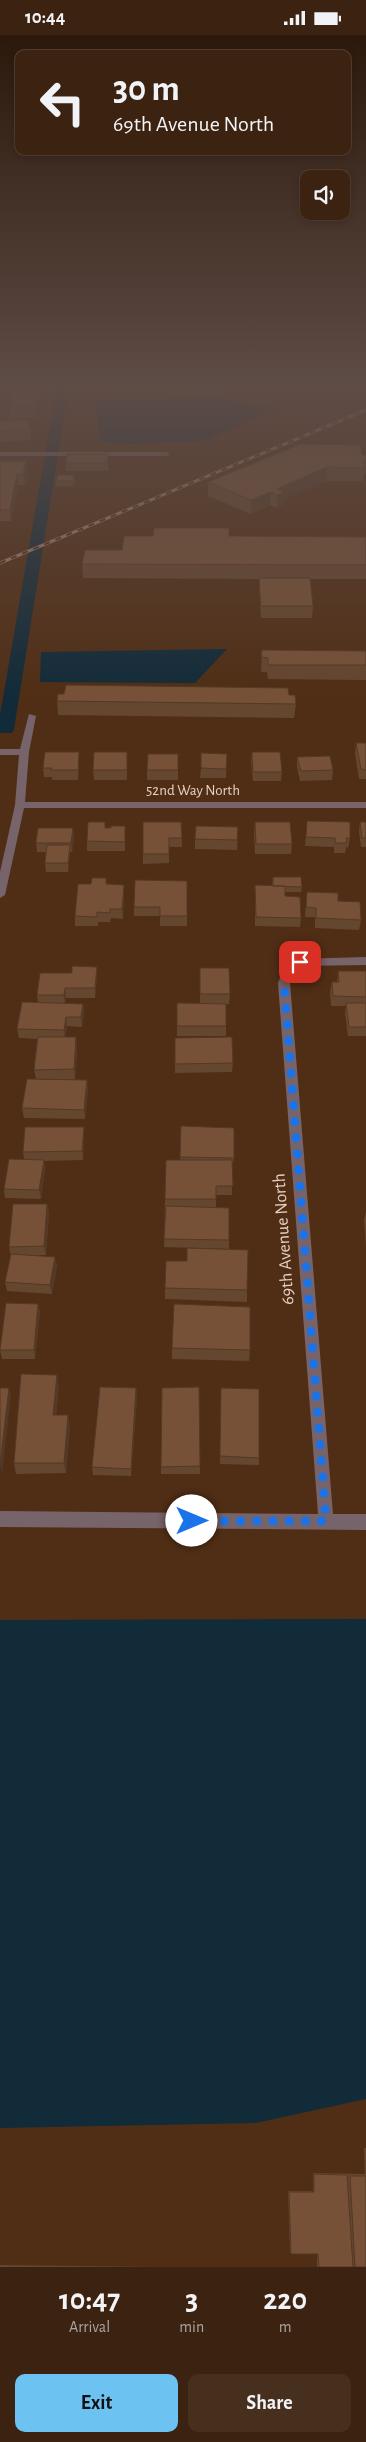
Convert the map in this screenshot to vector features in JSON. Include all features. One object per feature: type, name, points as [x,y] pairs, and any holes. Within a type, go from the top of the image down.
[{"type":"street","points":[[0,895],[2,876],[20,805],[24,752],[32,716]]},
{"type":"street","points":[[0,752],[24,752]]},
{"type":"street","name":"52nd Way North","points":[[20,805],[366,805]]},
{"type":"street","name":"69th Avenue North","points":[[326,1521],[284,983],[288,971],[300,962],[366,961]]},
{"type":"street","points":[[0,1519],[366,1522]]},
{"type":"water","points":[[227,649],[195,683],[40,682],[41,652]]},
{"type":"water","points":[[366,1619],[366,2099],[256,2123],[0,2128],[0,1620]]},
{"type":"building","points":[[0,489],[14,489],[10,510],[0,510]]},
{"type":"building","points":[[225,489],[277,489],[284,492],[277,495],[271,492],[251,500]]},
{"type":"building","points":[[154,528],[229,528],[229,536],[366,537],[366,565],[82,564],[85,550],[122,550],[124,536],[153,536]]},
{"type":"building","points":[[259,578],[310,578],[313,606],[261,606]]},
{"type":"building","points":[[262,650],[366,651],[366,665],[268,665],[268,658],[261,657]]},
{"type":"building","points":[[66,685],[288,688],[289,695],[295,695],[296,704],[57,701],[58,694],[64,694]]},
{"type":"building","points":[[356,743],[366,743],[366,770],[361,769]]},
{"type":"building","points":[[45,752],[79,752],[78,770],[51,770],[52,768],[43,768]]},
{"type":"building","points":[[94,752],[127,752],[127,770],[93,770]]},
{"type":"building","points":[[252,752],[280,752],[282,772],[253,772]]},
{"type":"building","points":[[201,753],[227,754],[226,769],[201,768]]},
{"type":"building","points":[[148,754],[178,754],[178,770],[147,770]]},
{"type":"building","points":[[330,756],[333,770],[301,771],[297,757]]},
{"type":"building","points":[[307,821],[350,822],[350,838],[346,838],[347,843],[335,843],[335,838],[306,837]]},
{"type":"building","points":[[88,822],[105,822],[105,828],[125,826],[125,842],[87,841]]},
{"type":"building","points":[[143,822],[181,822],[182,838],[169,838],[169,854],[143,854]]},
{"type":"building","points":[[255,822],[290,822],[292,844],[256,844]]},
{"type":"building","points":[[360,822],[366,822],[366,838],[362,838]]},
{"type":"building","points":[[196,826],[238,827],[237,840],[195,839]]},
{"type":"building","points":[[38,828],[73,828],[71,843],[36,843]]},
{"type":"building","points":[[47,845],[70,845],[68,863],[45,863]]},
{"type":"building","points":[[273,877],[301,877],[302,887],[273,886]]},
{"type":"building","points":[[92,878],[106,878],[106,884],[124,885],[122,909],[110,909],[110,913],[97,912],[97,917],[75,916],[78,884],[91,884]]},
{"type":"building","points":[[135,880],[187,881],[187,916],[160,916],[160,907],[134,907]]},
{"type":"building","points":[[255,885],[285,886],[285,896],[300,897],[301,918],[256,917]]},
{"type":"building","points":[[307,892],[338,893],[338,901],[360,902],[361,920],[316,918],[316,908],[306,907]]},
{"type":"building","points":[[72,966],[97,967],[95,988],[65,988],[64,995],[37,995],[40,973],[72,973]]},
{"type":"building","points":[[200,968],[229,968],[230,994],[200,994]]},
{"type":"building","points":[[338,971],[366,971],[366,997],[333,996],[332,982],[339,982]]},
{"type":"building","points":[[22,1002],[83,1004],[81,1017],[66,1017],[64,1030],[17,1029]]},
{"type":"building","points":[[177,1003],[226,1004],[226,1026],[177,1026]]},
{"type":"building","points":[[346,1003],[366,1003],[366,1027],[349,1027]]},
{"type":"building","points":[[38,1037],[76,1037],[74,1069],[34,1070]]},
{"type":"building","points":[[232,1037],[233,1063],[175,1064],[175,1038]]},
{"type":"building","points":[[27,1079],[87,1080],[84,1110],[22,1108]]},
{"type":"building","points":[[181,1126],[234,1128],[234,1158],[180,1157]]},
{"type":"building","points":[[25,1127],[84,1127],[82,1151],[23,1152]]},
{"type":"building","points":[[9,1159],[44,1160],[39,1190],[4,1189]]},
{"type":"building","points":[[166,1160],[232,1160],[233,1186],[216,1186],[216,1199],[165,1199]]},
{"type":"building","points":[[13,1204],[47,1204],[44,1246],[9,1247]]},
{"type":"building","points":[[166,1206],[229,1208],[229,1240],[164,1239]]},
{"type":"building","points":[[187,1248],[248,1250],[247,1290],[165,1288],[166,1261],[187,1261]]},
{"type":"building","points":[[11,1254],[55,1257],[50,1285],[5,1282]]},
{"type":"building","points":[[6,1303],[38,1304],[34,1350],[0,1350]]},
{"type":"building","points":[[174,1304],[250,1307],[250,1350],[172,1348]]},
{"type":"building","points":[[21,1374],[57,1375],[53,1415],[68,1415],[64,1463],[14,1463]]},
{"type":"building","points":[[100,1387],[136,1388],[131,1469],[92,1467]]},
{"type":"building","points":[[199,1387],[200,1466],[161,1467],[162,1388]]},
{"type":"building","points":[[0,1388],[9,1388],[0,1465]]},
{"type":"building","points":[[221,1388],[259,1389],[259,1458],[220,1456]]},
{"type":"building","points":[[314,2174],[347,2175],[353,2267],[319,2267],[318,2254],[291,2254],[289,2192],[314,2192]]},
{"type":"building","points":[[350,2176],[366,2176],[366,2267],[355,2267]]},
{"type":"waterway","points":[[6,729],[46,489]]},
{"type":"railway","points":[[0,563],[177,489]]},
{"type":"route","points":[[192,1521],[326,1521],[284,983],[288,971],[300,962]]}]
